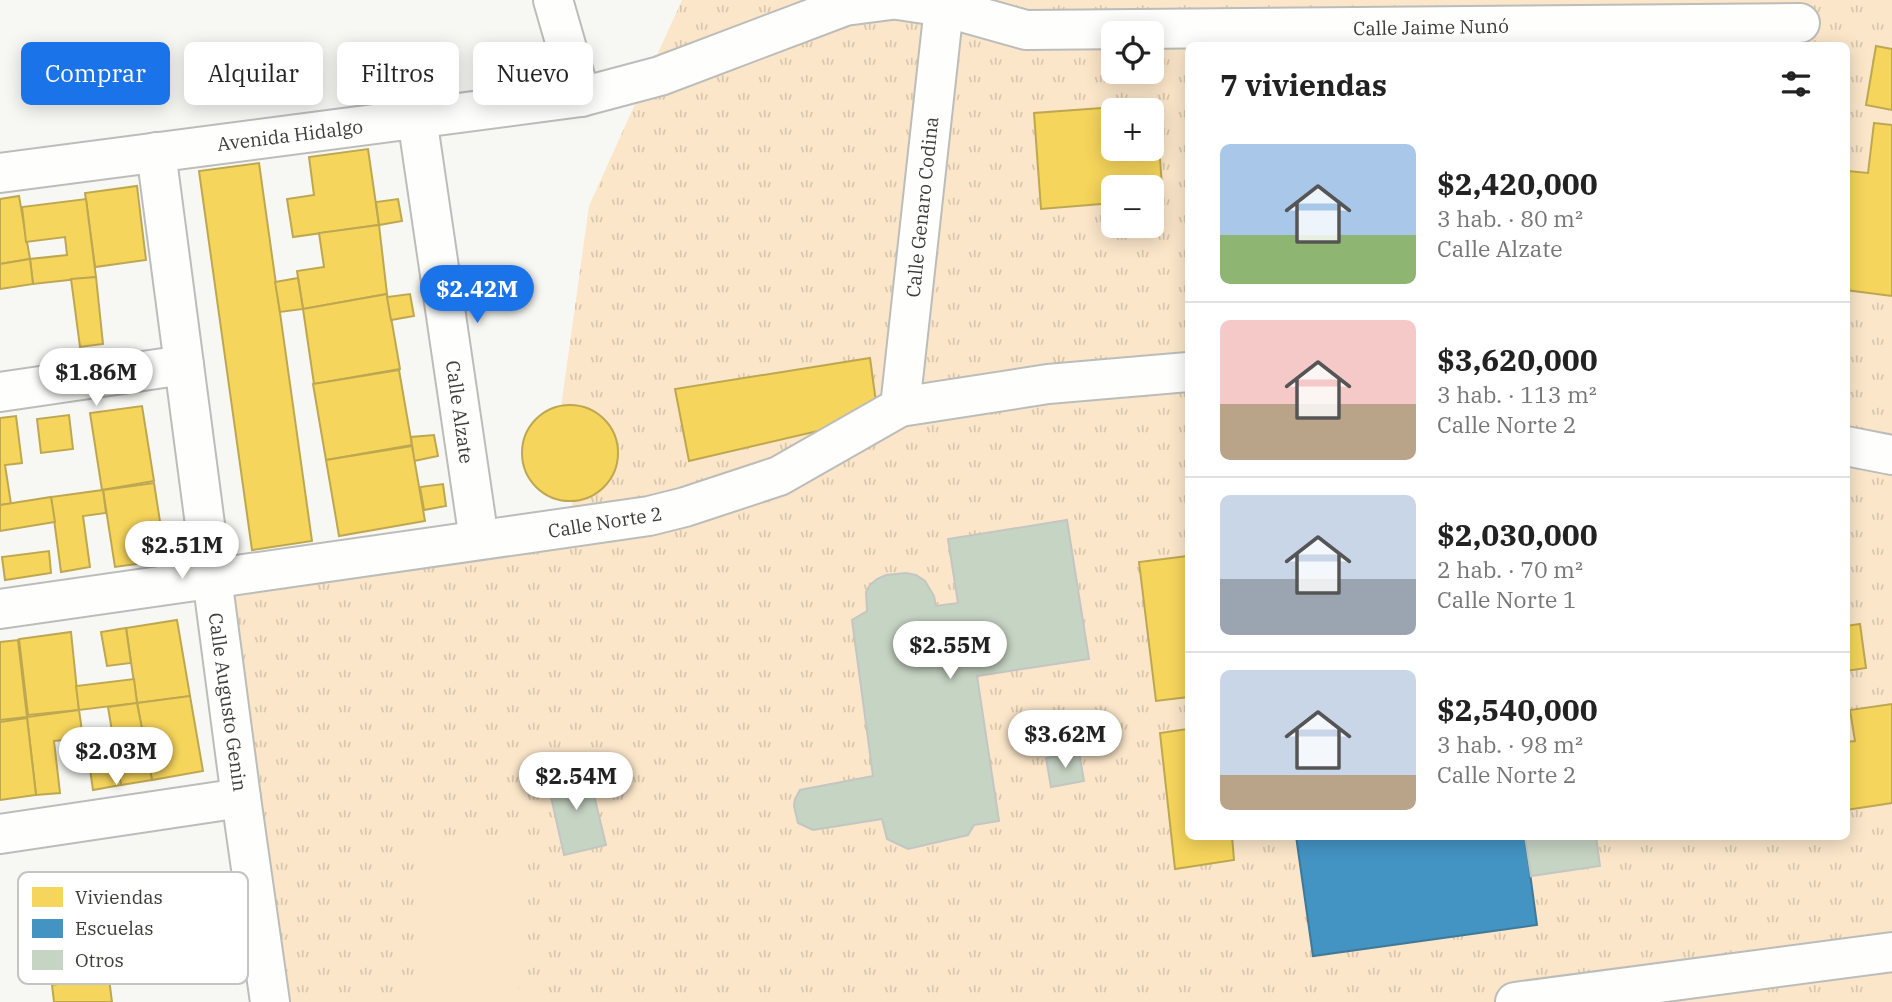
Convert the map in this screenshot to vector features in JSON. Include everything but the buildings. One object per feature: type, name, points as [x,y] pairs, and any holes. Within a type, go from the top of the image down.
[{"type":"street","points":[[593,94],[660,76],[845,6],[891,0]]},
{"type":"street","name":"Calle Jaime Nunó","points":[[898,0],[944,7],[1026,30],[1800,23]]},
{"type":"street","name":"Calle Genaro Codina","points":[[900,407],[944,7]]},
{"type":"street","points":[[556,10],[565,42]]},
{"type":"street","name":"Avenida Hidalgo","points":[[0,173],[519,105]]},
{"type":"street","name":"Calle Alzate","points":[[417,118],[479,540]]},
{"type":"street","name":"Calle Augusto Genin","points":[[156,152],[270,1002]]},
{"type":"street","points":[[0,391],[184,365]]},
{"type":"street","name":"Calle Norte 2","points":[[0,608],[605,524],[685,507],[779,476],[900,407],[1048,384],[1185,372]]},
{"type":"street","points":[[1850,447],[1892,455]]},
{"type":"street","points":[[0,834],[241,798]]},
{"type":"street","points":[[1515,1002],[1634,994],[1892,952]]},
{"type":"green space","points":[[682,0],[1892,0],[1892,1002],[274,1002],[213,580],[580,527],[572,504],[561,407],[589,206]]},
{"type":"green space","points":[[420,835],[523,838],[518,1002],[414,1002]]}]
